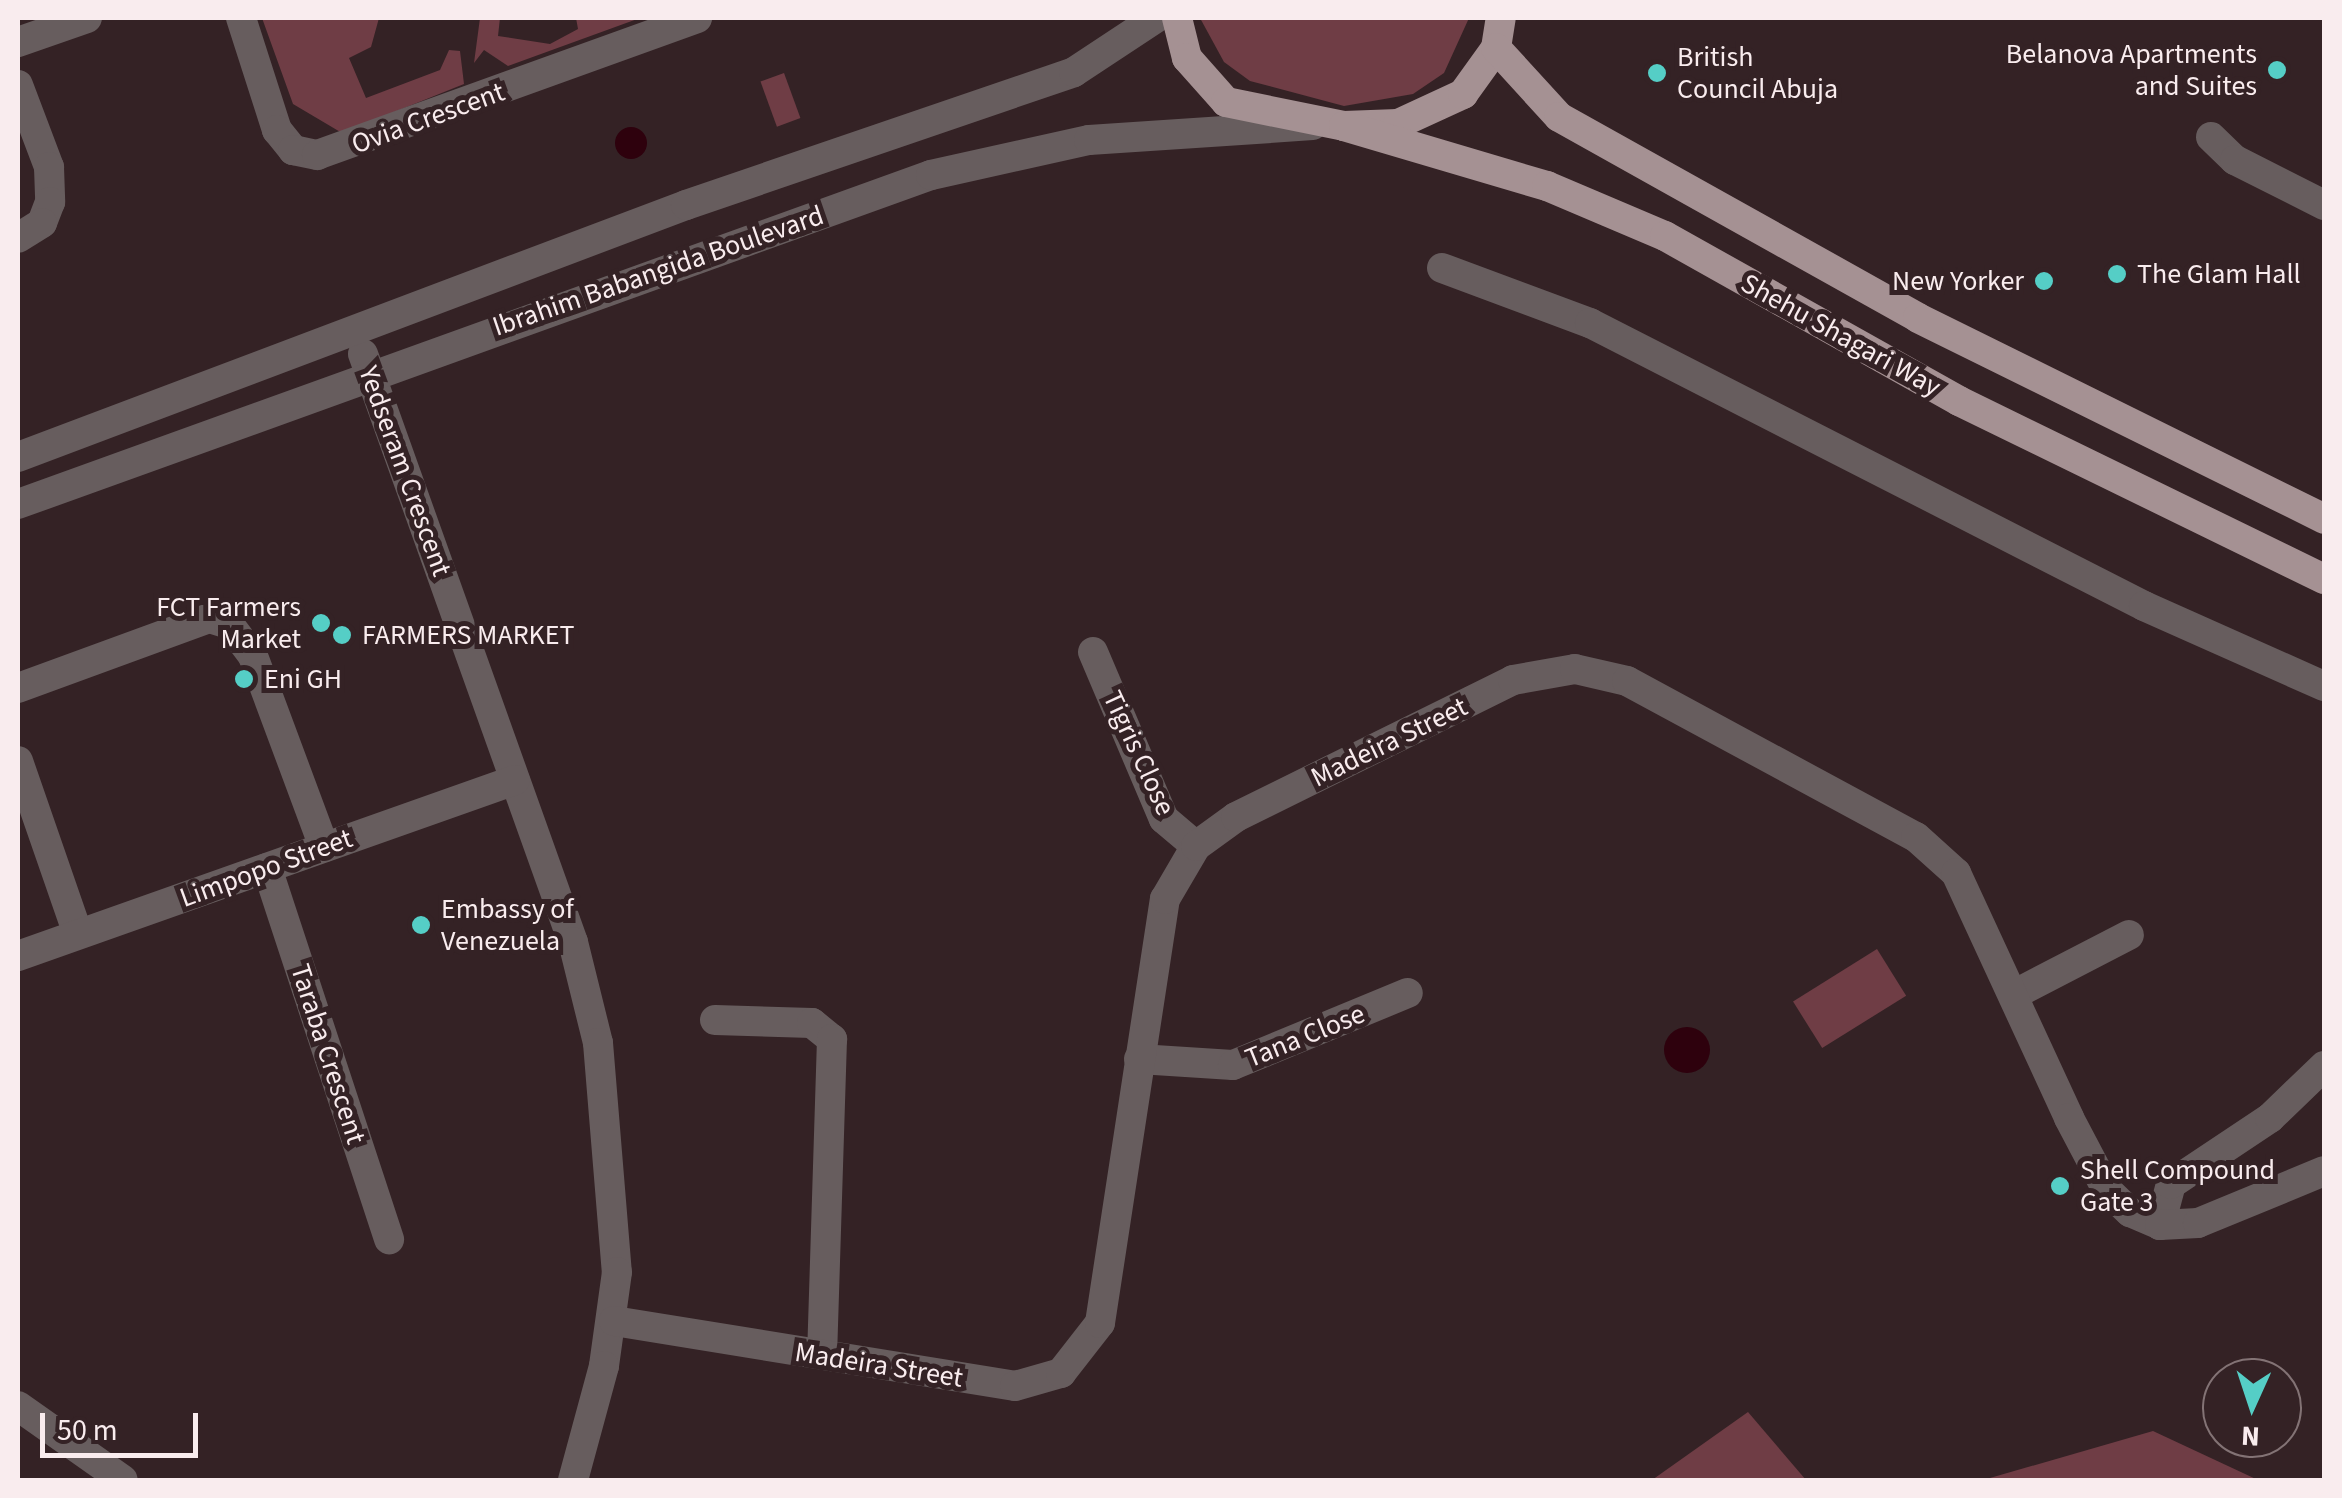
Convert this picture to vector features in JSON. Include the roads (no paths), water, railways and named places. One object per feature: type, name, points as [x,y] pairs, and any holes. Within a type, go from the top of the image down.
[{"type":"main road","name":"Shehu Shagari Way","points":[[1177,18],[1187,58],[1226,102],[1331,125],[1546,186],[1650,229],[1960,401],[2324,579]]},
{"type":"main road","points":[[1331,125],[1434,114],[1463,94],[1496,48],[1501,18]]},
{"type":"main road","name":"Shehu Shagari Way","points":[[1496,48],[1558,117],[1918,318],[2324,519]]},
{"type":"street","points":[[18,42],[88,18]]},
{"type":"street","name":"Ovia Crescent","points":[[241,18],[277,130],[292,150],[318,155],[696,18]]},
{"type":"street","name":"Ibrahim Babangida Boulevard","points":[[18,457],[1074,72],[1156,18]]},
{"type":"street","points":[[18,85],[49,167],[50,202],[42,223],[18,238]]},
{"type":"street","name":"Ibrahim Babangida Boulevard","points":[[18,504],[370,372],[984,160],[1089,140],[1331,125]]},
{"type":"street","points":[[2211,137],[2235,160],[2324,205]]},
{"type":"street","points":[[1442,268],[1590,323],[2144,606],[2324,686]]},
{"type":"street","name":"Yedseram Crescent","points":[[354,332],[573,942],[604,1074],[618,1218],[614,1321],[573,1480]]},
{"type":"street","points":[[18,688],[209,618],[229,624],[253,656],[324,847]]},
{"type":"street","name":"Tigris Close","points":[[1093,652],[1164,819],[1196,846]]},
{"type":"street","name":"Madeira Street","points":[[614,1321],[1015,1386],[1083,1356],[1100,1323],[1165,899],[1196,846],[1236,817],[1513,680],[1576,669],[1627,682],[1916,837],[1976,903],[2106,1190],[2160,1225]]},
{"type":"street","points":[[18,760],[78,934]]},
{"type":"street","name":"Limpopo Street","points":[[18,956],[515,780]]},
{"type":"street","name":"Taraba Crescent","points":[[267,868],[390,1239]]},
{"type":"street","points":[[2018,993],[2130,934]]},
{"type":"street","name":"Tana Close","points":[[1139,1058],[1233,1065],[1408,993]]},
{"type":"street","points":[[715,1020],[812,1022],[832,1039],[822,1355]]},
{"type":"street","points":[[2324,1066],[2270,1118],[2171,1184],[2160,1225],[2212,1219],[2324,1171]]},
{"type":"street","points":[[18,1406],[123,1480]]},
{"type":"place","name":"Belanova Apartments and Suites","points":[[2277,70]]},
{"type":"place","name":"British Council Abuja","points":[[1657,73]]},
{"type":"place","name":"The Glam Hall","points":[[2117,274]]},
{"type":"place","name":"New Yorker","points":[[2044,281]]},
{"type":"place","name":"FCT Farmers Market","points":[[321,623]]},
{"type":"place","name":"FARMERS MARKET","points":[[342,635]]},
{"type":"place","name":"Eni GH","points":[[244,679]]},
{"type":"place","name":"Embassy of Venezuela","points":[[421,925]]},
{"type":"place","name":"Shell Compound Gate 3","points":[[2060,1186]]}]
